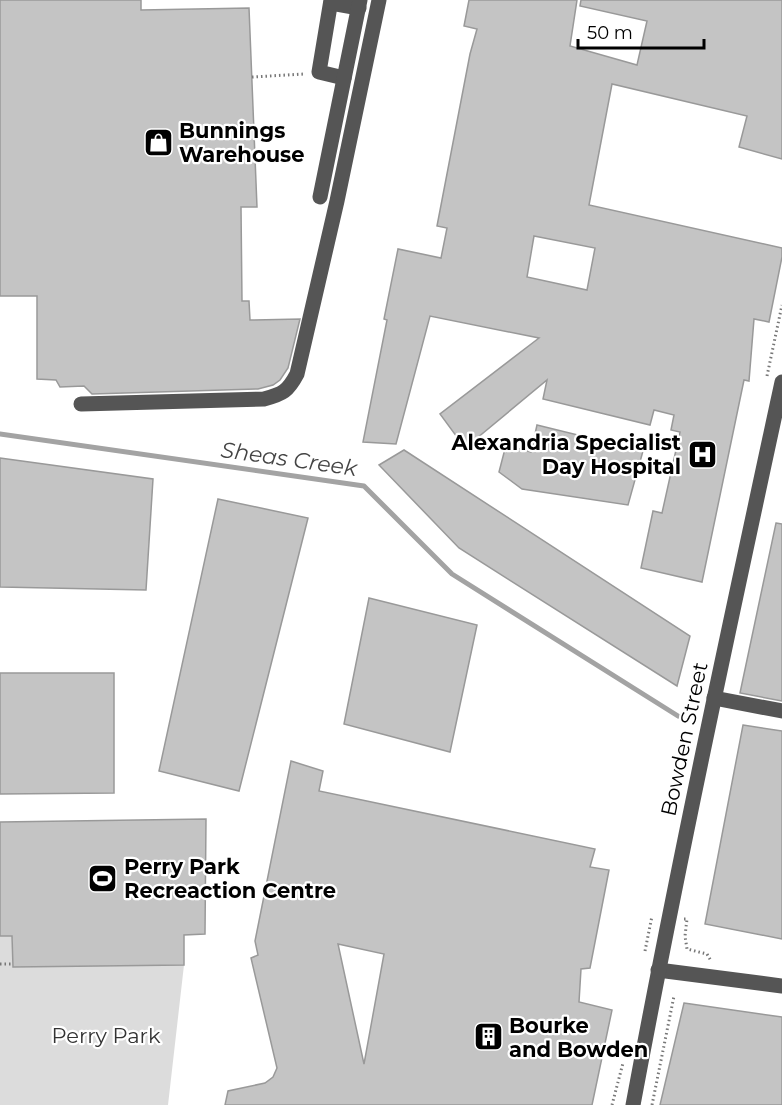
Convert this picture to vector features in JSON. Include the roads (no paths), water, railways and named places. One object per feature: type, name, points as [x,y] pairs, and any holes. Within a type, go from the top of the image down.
[{"type":"street","points":[[81,404],[264,399],[277,396],[289,389],[297,374],[313,309],[380,0]]},
{"type":"street","points":[[344,78],[319,72],[331,1],[360,4],[323,197],[353,80],[369,48]]},
{"type":"street","name":"Bowden Street","points":[[633,1105],[658,970],[714,698],[782,382]]},
{"type":"street","points":[[714,698],[782,711]]},
{"type":"street","points":[[658,970],[782,986]]},
{"type":"waterway","name":"Sheas Creek","points":[[0,434],[364,486],[452,574],[678,716]]},
{"type":"place","name":"Bunnings Warehouse","points":[[158,142]]},
{"type":"place","name":"Alexandria Specialist Day Hospital","points":[[702,454]]},
{"type":"place","name":"Perry Park Recreaction Centre","points":[[103,878]]},
{"type":"place","name":"Bourke and Bowden","points":[[488,1037]]},
{"type":"park label","name":"Perry Park","points":[[106,1035]]}]
